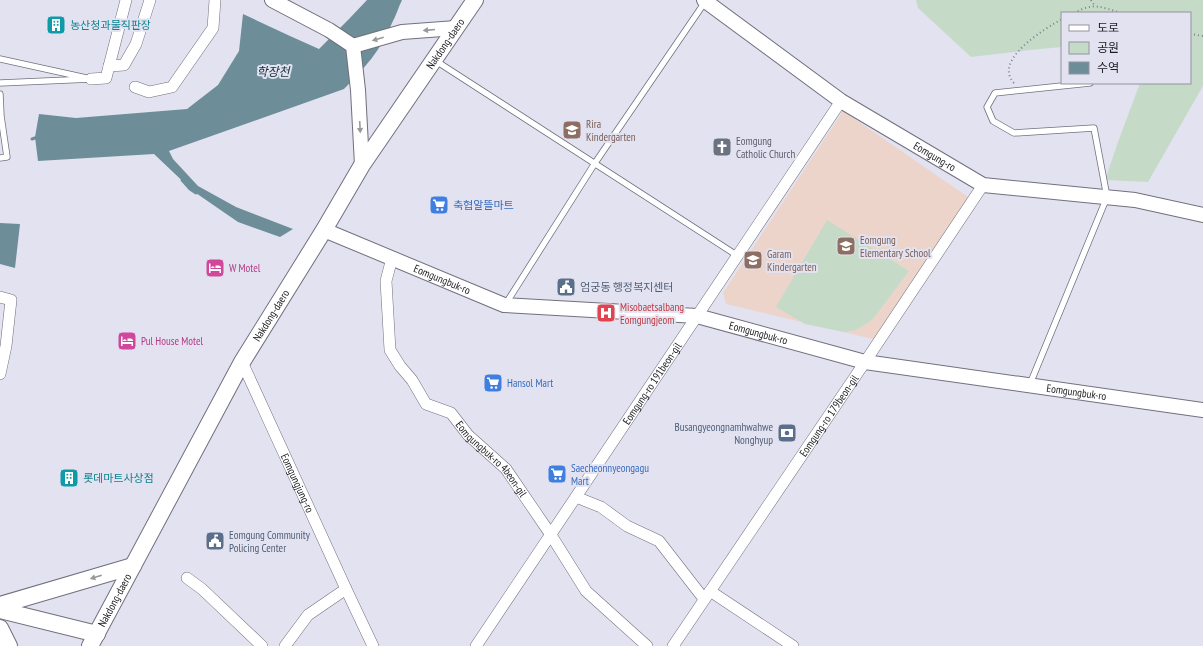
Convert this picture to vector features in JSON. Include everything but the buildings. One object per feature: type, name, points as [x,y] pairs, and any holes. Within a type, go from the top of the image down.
[{"type":"main road","name":"Nakdong-daero","points":[[94,640],[242,362],[324,230],[362,165],[475,0]]},
{"type":"main road","points":[[0,605],[133,566]]},
{"type":"main road","points":[[0,610],[94,640]]},
{"type":"main road","points":[[0,628],[9,646]]},
{"type":"street","points":[[91,79],[106,78],[126,0]]},
{"type":"street","points":[[109,66],[124,65],[136,44],[150,0]]},
{"type":"street","points":[[135,87],[150,92],[172,87],[213,28],[215,0]]},
{"type":"street","points":[[272,0],[328,30],[353,46],[402,32],[456,28]]},
{"type":"street","name":"Eomgung-ro","points":[[705,0],[841,101],[983,185],[1135,200],[1203,215]]},
{"type":"street","points":[[353,46],[358,90],[362,165]]},
{"type":"street","name":"Eomgung-ro 191beon-gil","points":[[476,646],[841,101]]},
{"type":"street","name":"Eomgung-ro 179beon-gil","points":[[673,646],[983,185]]},
{"type":"street","name":"Eomgungbuk-ro","points":[[324,230],[504,305],[697,316],[865,362],[1203,410]]},
{"type":"street","name":"Eomgungbuk-ro 4beon-gil","points":[[392,258],[386,281],[390,350],[400,366],[412,380],[426,404],[451,413],[468,435],[506,469],[551,535],[586,591],[647,646]]},
{"type":"street","points":[[0,297],[11,300],[3,345],[0,374]]},
{"type":"street","name":"Eomgungjung-ro","points":[[242,362],[373,646]]},
{"type":"street","points":[[576,497],[601,507],[627,526],[659,541],[707,595],[793,646]]},
{"type":"street","points":[[187,578],[202,589],[262,646]]},
{"type":"street","points":[[285,646],[308,615],[346,589]]},
{"type":"lane","points":[[504,305],[595,164],[705,0]]},
{"type":"lane","points":[[0,59],[91,79]]},
{"type":"lane","points":[[434,60],[738,256]]},
{"type":"lane","points":[[0,83],[91,79]]},
{"type":"lane","points":[[1029,386],[1107,197],[1094,128],[1014,132],[993,121],[987,107],[995,93],[1079,84]]},
{"type":"lane","points":[[0,94],[1,116],[7,157],[0,158]]},
{"type":"path","points":[[1091,0],[1095,6]]},
{"type":"path","points":[[1076,12],[1089,6],[1095,6],[1117,12]]},
{"type":"path","points":[[1033,88],[1013,83],[1009,74],[1011,62],[1015,54],[1024,45],[1046,28],[1061,20]]},
{"type":"path","points":[[1191,34],[1203,36]]},
{"type":"shaded area","name":"Eomgung Elementary School","points":[[843,111],[971,199],[877,340],[726,304],[723,293]]},
{"type":"green space","points":[[916,0],[1203,0],[1203,86],[1148,182],[1105,180],[1140,84],[1191,84],[1191,12],[1061,12],[1061,47],[971,57],[918,8]]},
{"type":"green space","points":[[827,220],[909,271],[873,319],[856,330],[844,332],[805,324],[776,307]]},
{"type":"water","name":"학장천","points":[[367,0],[402,0],[383,42],[365,67],[344,89],[169,151],[173,159],[198,186],[236,207],[293,229],[280,237],[238,222],[193,191],[154,154],[38,161],[35,137],[39,114],[76,118],[187,109],[218,85],[239,51],[243,14],[319,49]]},
{"type":"water","points":[[0,223],[20,224],[15,268],[0,264]]},
{"type":"waterway","points":[[32,139],[38,137]]},
{"type":"waterway","points":[[182,180],[196,193]]},
{"type":"place","name":"농산청과물직판장","points":[[56,25]]},
{"type":"place","name":"Rira Kindergarten","points":[[572,130]]},
{"type":"place","name":"Eomgung Catholic Church","points":[[722,147]]},
{"type":"place","name":"축협알뜰마트","points":[[439,205]]},
{"type":"place","name":"Eomgung Elementary School","points":[[846,246]]},
{"type":"place","name":"Garam Kindergarten","points":[[753,260]]},
{"type":"place","name":"W Motel","points":[[215,268]]},
{"type":"place","name":"엄궁동 행정복지센터","points":[[566,287]]},
{"type":"place","name":"Misobaetsalbang Eomgungjeom","points":[[606,313]]},
{"type":"place","name":"Pul House Motel","points":[[127,341]]},
{"type":"place","name":"Hansol Mart","points":[[493,383]]},
{"type":"place","name":"Busangyeongnamhwahwe Nonghyup","points":[[787,433]]},
{"type":"place","name":"Saecheonnyeongagu Mart","points":[[557,474]]},
{"type":"place","name":"롯데마트사상점","points":[[69,478]]},
{"type":"place","name":"Eomgung Community Policing Center","points":[[215,541]]}]
